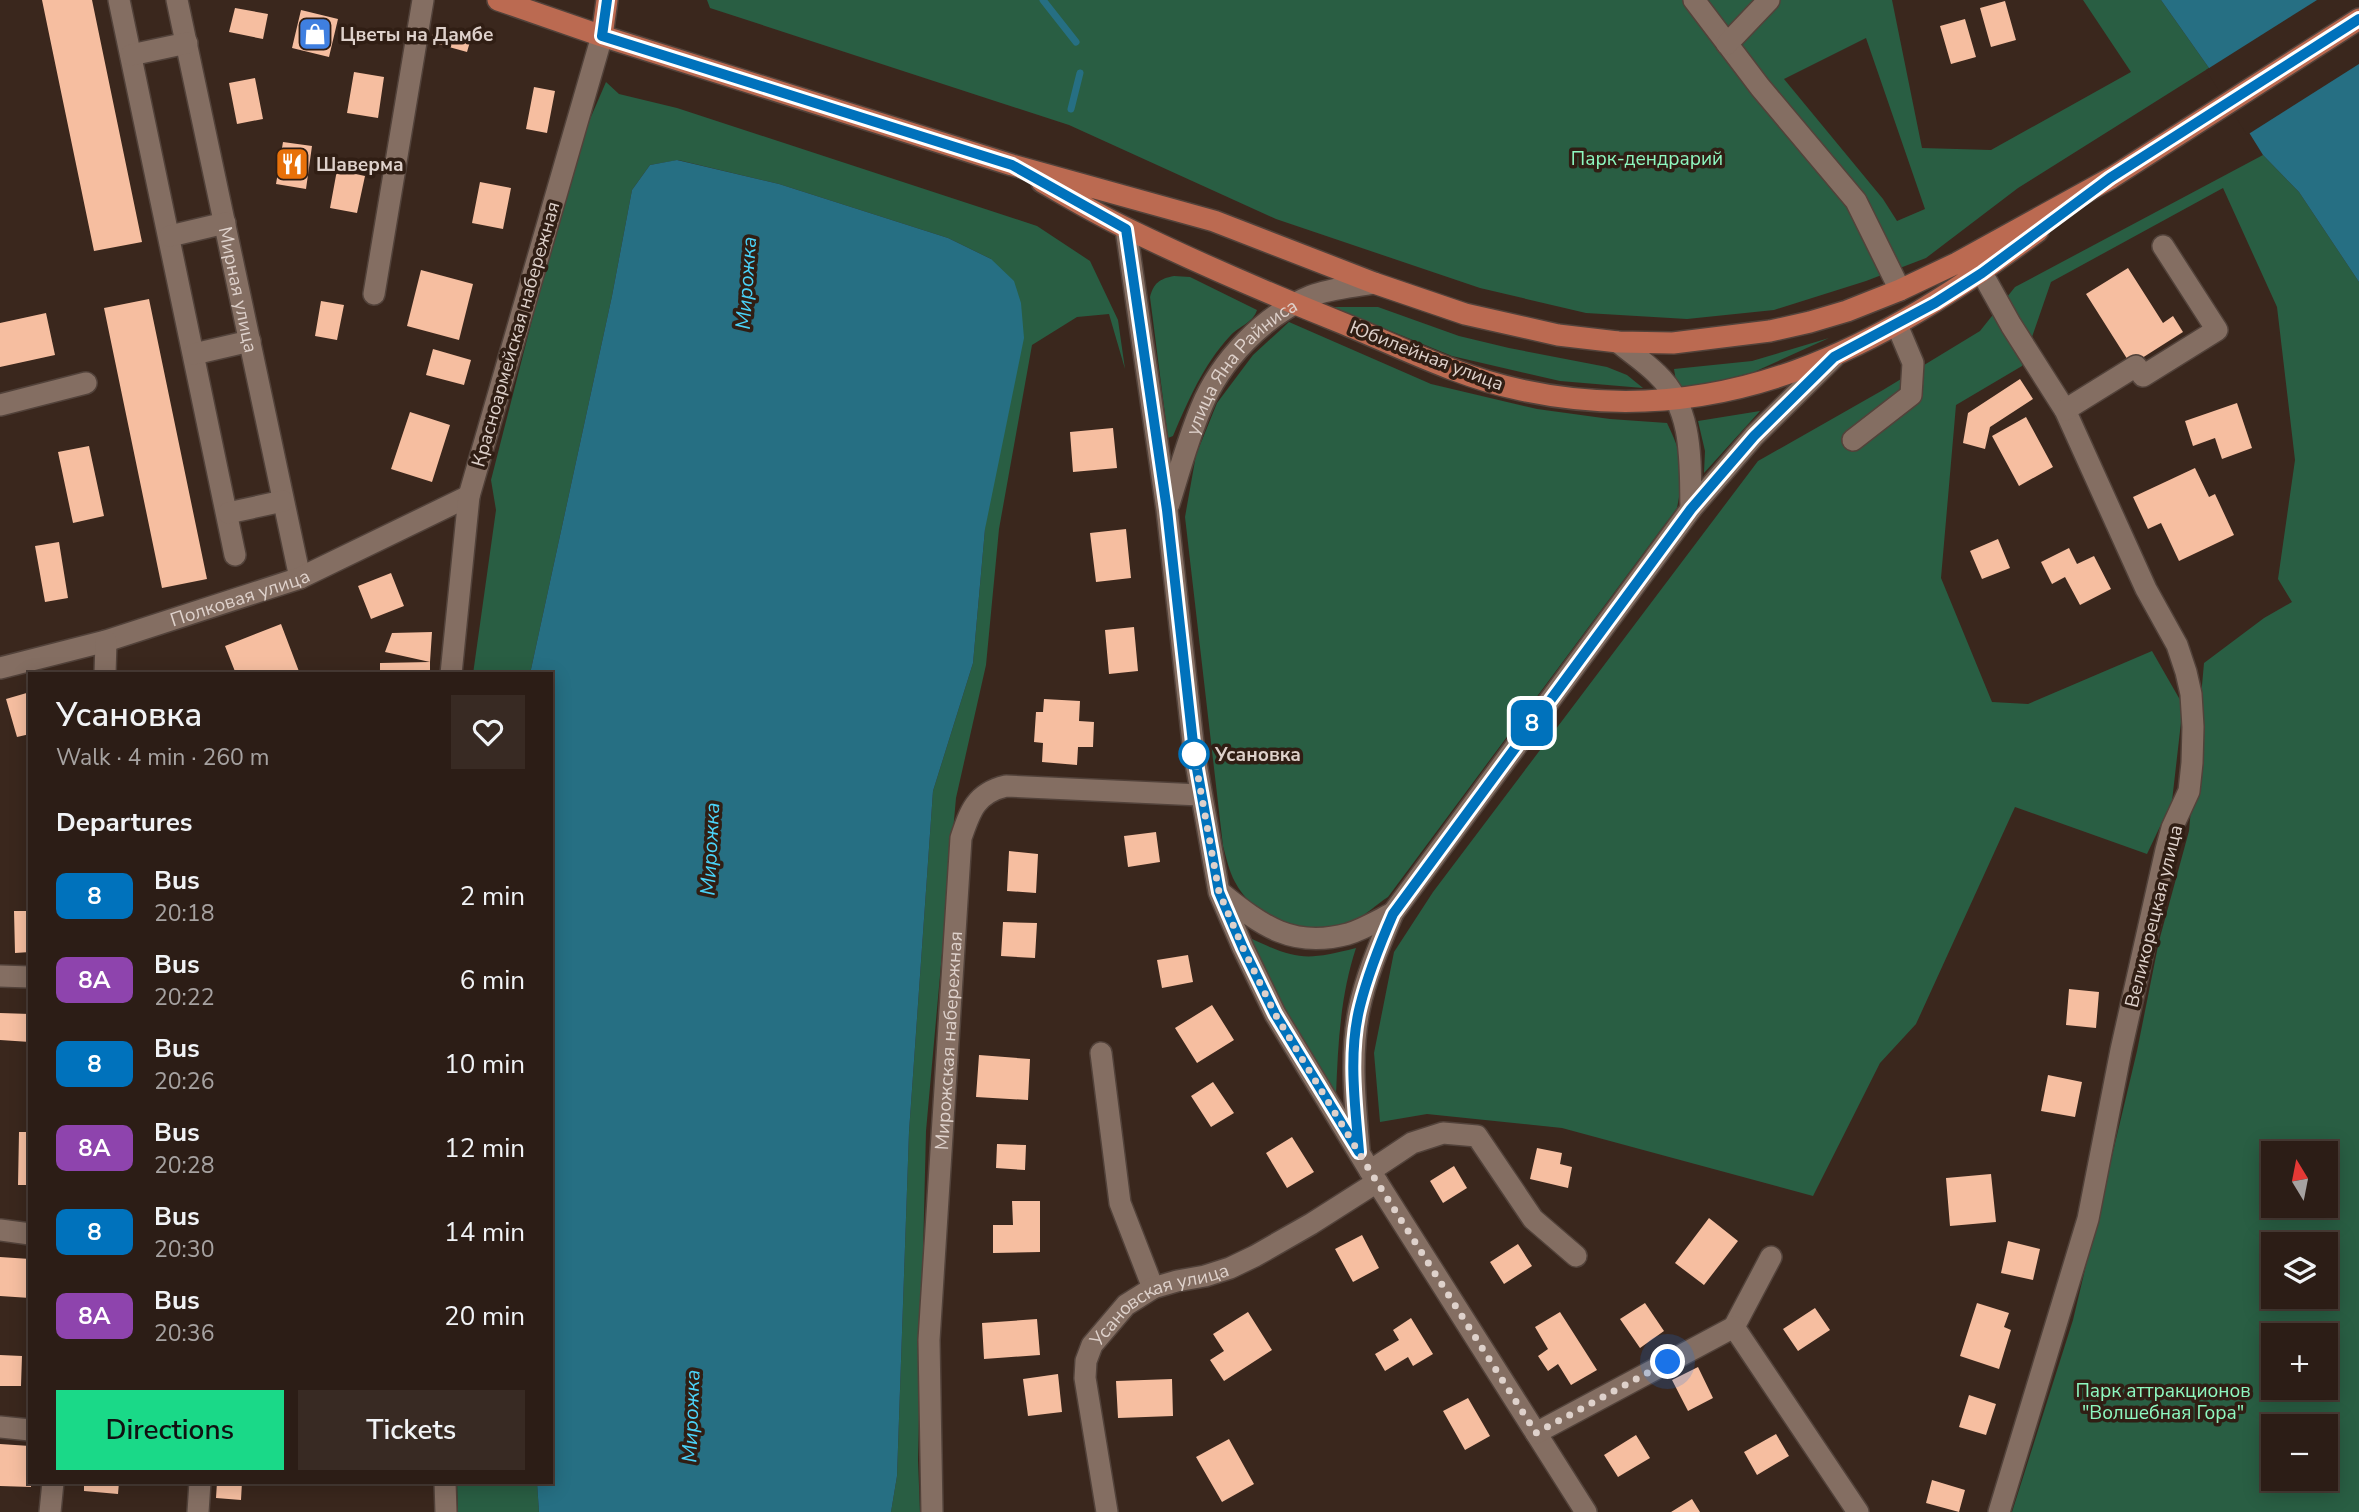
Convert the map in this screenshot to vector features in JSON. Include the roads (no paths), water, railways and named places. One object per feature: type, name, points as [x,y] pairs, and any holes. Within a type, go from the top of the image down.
[{"type":"main road","name":"Юбилейная улица","points":[[498,0],[602,36],[1012,165],[1214,221],[1374,283],[1465,314],[1558,335],[1618,342],[1673,343],[1770,331],[1847,311],[1957,263],[2110,178]]},
{"type":"main road","name":"Красноармейская набережная","points":[[602,36],[607,0]]},
{"type":"main road","name":"Юбилейная улица","points":[[1012,165],[1126,229],[1295,304],[1461,372],[1518,390],[1578,400],[1676,400],[1729,391],[1775,379],[1834,357],[1897,325],[1982,273],[2110,178],[2359,19]]},
{"type":"street","points":[[119,0],[235,555]]},
{"type":"street","name":"Мирная улица","points":[[177,0],[300,578]]},
{"type":"street","points":[[374,294],[423,0]]},
{"type":"street","points":[[1694,0],[1759,87],[1856,201],[1900,290]]},
{"type":"street","points":[[1727,44],[1769,0]]},
{"type":"street","name":"Красноармейская набережная","points":[[451,672],[468,496],[602,36]]},
{"type":"street","points":[[131,55],[187,43]]},
{"type":"street","points":[[170,236],[225,223]]},
{"type":"street","name":"улица Яна Райниса","points":[[1126,229],[1167,510],[1194,752],[1219,892],[1275,1014],[1374,1177],[1586,1512]]},
{"type":"street","points":[[2065,410],[2136,366],[2143,376],[2217,330],[2163,246]]},
{"type":"street","name":"Великорецкая улица","points":[[1982,273],[2011,325],[2065,410],[2146,589],[2177,645],[2190,694],[2193,727],[2189,792],[2172,828],[2166,850],[2121,1050],[2088,1219],[1998,1512]]},
{"type":"street","name":"улица Яна Райниса","points":[[1167,510],[1202,405],[1217,379],[1251,336],[1295,304],[1328,291],[1374,283]]},
{"type":"street","points":[[1853,440],[1911,395],[1913,363],[1897,325]]},
{"type":"street","points":[[194,354],[250,341]]},
{"type":"street","points":[[1618,342],[1659,375],[1676,400],[1688,428],[1691,509]]},
{"type":"street","points":[[1359,1152],[1354,1086],[1355,1037],[1360,1007],[1375,957],[1393,914],[1691,509],[1754,436],[1834,357]]},
{"type":"street","points":[[0,405],[86,383]]},
{"type":"street","name":"Полковая улица","points":[[0,668],[106,641],[300,578],[468,496]]},
{"type":"street","points":[[228,513],[284,501]]},
{"type":"street","points":[[105,672],[106,641]]},
{"type":"street","name":"Мирожская набережная","points":[[932,1512],[929,1340],[961,838],[967,818],[990,790],[1006,786],[1200,794]]},
{"type":"street","points":[[1219,892],[1249,916],[1280,934],[1320,939],[1349,933],[1393,914]]},
{"type":"street","points":[[0,976],[28,977]]},
{"type":"street","points":[[1101,1053],[1120,1203],[1153,1288]]},
{"type":"street","name":"Усановская улица","points":[[1107,1512],[1085,1378],[1086,1361],[1092,1345],[1126,1305],[1153,1288],[1230,1268],[1311,1224],[1374,1177],[1412,1143],[1443,1133],[1477,1136],[1533,1219],[1576,1256]]},
{"type":"street","points":[[0,1230],[28,1234]]},
{"type":"street","points":[[1536,1433],[1734,1327],[1771,1257]]},
{"type":"street","points":[[1734,1327],[1858,1512]]},
{"type":"street","points":[[0,1427],[28,1430]]},
{"type":"street","points":[[50,1512],[53,1484]]},
{"type":"street","points":[[198,1512],[200,1484]]},
{"type":"street","points":[[444,1484],[446,1512]]},
{"type":"water","points":[[2161,0],[2359,0],[2359,282],[2299,192],[2263,155],[2209,68]]},
{"type":"water","name":"Мирожка","points":[[677,160],[779,184],[948,238],[991,259],[1014,281],[1021,303],[1024,338],[985,529],[973,663],[933,791],[909,1132],[897,1476],[891,1512],[539,1512],[537,1484],[553,1484],[553,672],[530,672],[612,296],[632,190],[650,165]]},
{"type":"waterway","points":[[1043,0],[1076,42]]},
{"type":"waterway","points":[[1071,109],[1080,73]]},
{"type":"place","name":"Цветы на Дамбе","points":[[315,34]]},
{"type":"place","name":"Шаверма","points":[[292,164]]},
{"type":"place","name":"Усановка","points":[[1194,754]]},
{"type":"park label","name":"Парк-дендрарий","points":[[1647,158]]},
{"type":"park label","name":"Парк аттракционов \"Волшебная Гора\"","points":[[2163,1401]]}]
